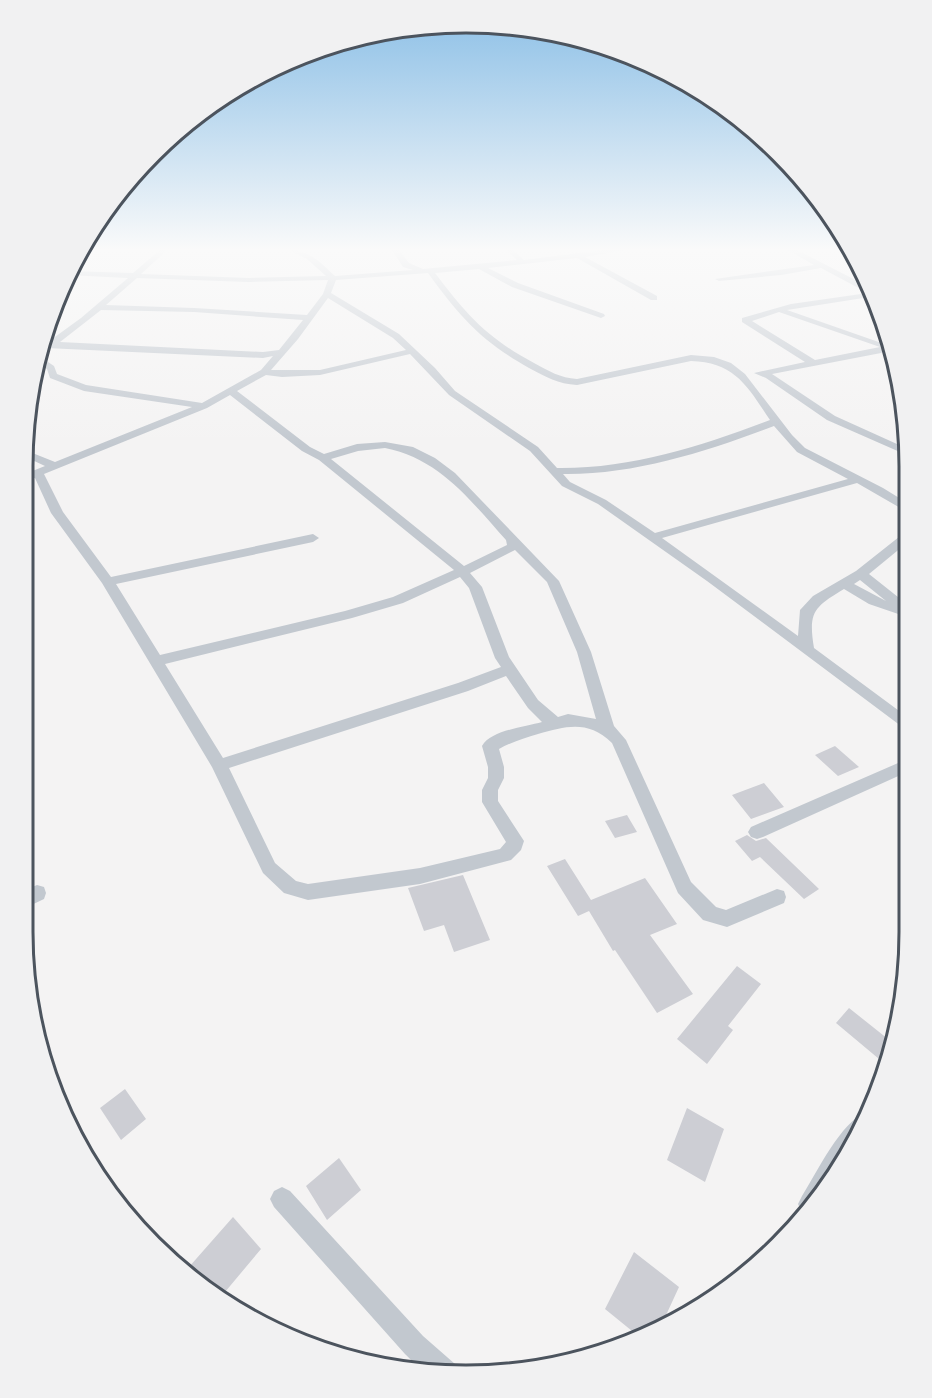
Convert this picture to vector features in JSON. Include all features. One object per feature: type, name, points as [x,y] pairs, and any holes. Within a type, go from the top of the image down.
[{"type":"street","points":[[51,344],[88,315]]},
{"type":"street","points":[[269,315],[308,318]]},
{"type":"street","points":[[310,315],[264,372],[232,392],[204,406],[34,474],[57,513],[108,582],[219,765],[269,868],[290,887],[308,892],[420,876],[505,855],[515,845],[490,802],[490,790],[496,778],[496,767],[490,746],[493,742],[568,720],[591,723],[607,729],[618,740],[672,866],[699,905],[710,914],[726,919],[777,897]]},
{"type":"street","points":[[362,315],[388,331],[412,351],[452,393],[534,449],[573,489],[602,502],[653,537],[807,648],[899,719]]},
{"type":"street","points":[[464,315],[480,332],[507,352],[561,381],[577,382],[705,357],[721,361],[741,375],[766,405],[775,422],[801,450],[899,503]]},
{"type":"street","points":[[762,315],[745,320],[813,363]]},
{"type":"street","points":[[796,315],[881,344]]},
{"type":"street","points":[[51,344],[279,356]]},
{"type":"street","points":[[741,375],[764,373],[882,349]]},
{"type":"street","points":[[264,372],[289,375],[326,371],[412,351]]},
{"type":"street","points":[[46,363],[53,376],[84,388],[204,406]]},
{"type":"street","points":[[764,373],[831,418],[898,448]]},
{"type":"street","points":[[232,392],[306,449],[323,458],[462,572],[475,587],[502,658],[533,704],[548,719],[557,723]]},
{"type":"street","points":[[555,471],[586,472],[664,456],[775,422]]},
{"type":"street","points":[[323,458],[350,450],[393,444],[424,456],[443,469],[513,543],[539,565],[553,582],[584,652],[607,729]]},
{"type":"street","points":[[33,456],[55,466]]},
{"type":"street","points":[[653,537],[856,480]]},
{"type":"street","points":[[108,582],[313,538]]},
{"type":"street","points":[[156,661],[347,615],[398,600],[506,552],[513,546],[513,543]]},
{"type":"street","points":[[807,648],[804,629],[807,610],[819,598],[861,574],[899,543]]},
{"type":"street","points":[[861,574],[899,605]]},
{"type":"street","points":[[844,584],[874,601],[899,611]]},
{"type":"street","points":[[219,765],[463,687],[509,669]]},
{"type":"street","points":[[757,832],[899,769]]},
{"type":"street","points":[[282,1199],[414,1345],[434,1364]]},
{"type":"building","points":[[835,746],[859,767],[838,776],[815,755]]},
{"type":"building","points":[[764,783],[784,807],[751,819],[732,795]]},
{"type":"building","points":[[627,815],[637,832],[615,838],[605,821]]},
{"type":"building","points":[[747,835],[756,841],[766,838],[819,889],[804,899],[760,857],[752,861],[735,841]]},
{"type":"building","points":[[565,859],[591,900],[645,878],[677,924],[650,935],[693,994],[657,1013],[615,950],[613,951],[589,911],[578,916],[547,866]]},
{"type":"building","points":[[463,875],[490,940],[454,952],[444,925],[424,931],[408,888]]},
{"type":"building","points":[[737,966],[761,984],[728,1026],[733,1030],[707,1064],[677,1039]]},
{"type":"building","points":[[849,1008],[886,1037],[879,1059],[836,1023]]},
{"type":"building","points":[[125,1089],[146,1119],[121,1140],[100,1108]]},
{"type":"building","points":[[687,1108],[724,1129],[705,1182],[667,1160]]},
{"type":"building","points":[[339,1158],[361,1190],[327,1220],[306,1186]]},
{"type":"building","points":[[233,1217],[261,1249],[225,1292],[190,1266]]},
{"type":"building","points":[[634,1252],[679,1287],[666,1316],[633,1332],[605,1309]]}]
